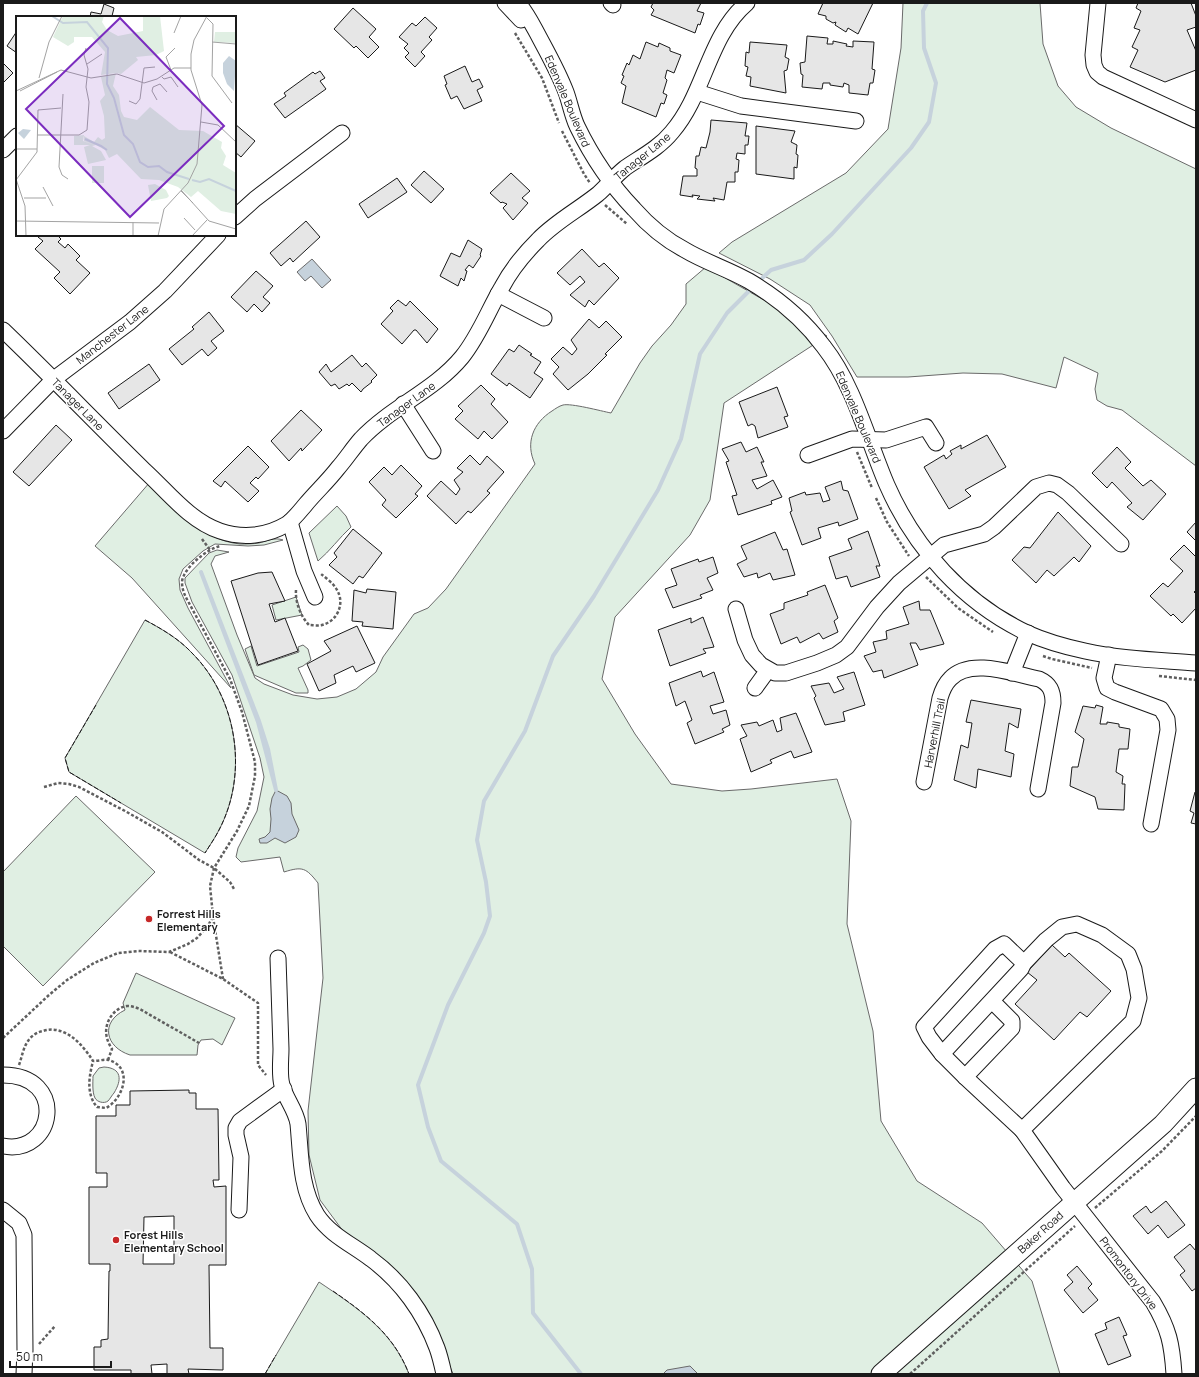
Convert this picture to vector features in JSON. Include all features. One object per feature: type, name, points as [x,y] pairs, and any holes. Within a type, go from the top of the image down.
[{"type":"main road","name":"Baker Road","points":[[881,1374],[1080,1209],[1196,1088]]},
{"type":"street","name":"Edenvale Boulevard","points":[[505,3],[545,48]]},
{"type":"street","name":"Edenvale Boulevard","points":[[518,3],[529,17],[545,48],[566,92],[576,123],[592,154],[610,183],[635,211],[659,233],[684,250],[747,280],[776,299],[803,322],[826,349],[844,379],[887,486],[903,517],[930,557],[950,579],[975,601],[1003,619],[1028,633],[1060,645],[1088,652],[1109,655],[1196,663]]},
{"type":"street","name":"Tanager Lane","points":[[3,330],[190,514],[220,532],[245,537],[273,531],[290,522],[339,467],[361,439],[388,414],[441,379],[460,359],[476,337],[502,286],[519,261],[539,239],[602,200],[610,183],[623,170],[649,153],[672,133],[689,108],[697,92],[721,34],[731,19],[747,3]]},
{"type":"street","points":[[1098,3],[1094,56],[1094,65],[1097,72],[1103,77],[1196,120]]},
{"type":"street","points":[[697,92],[741,106],[856,121]]},
{"type":"street","points":[[236,213],[342,133]]},
{"type":"street","points":[[3,150],[16,137]]},
{"type":"street","name":"Manchester Lane","points":[[3,431],[54,379],[130,322],[165,291],[217,236]]},
{"type":"street","points":[[498,294],[544,318]]},
{"type":"street","points":[[403,404],[433,451]]},
{"type":"street","points":[[808,455],[852,439],[886,440],[926,427],[936,443]]},
{"type":"street","points":[[736,609],[745,640],[752,655],[768,670],[775,673],[786,673],[817,663],[847,647],[877,607],[899,583],[944,545],[984,534],[994,527],[1036,487],[1050,483],[1057,485],[1068,493],[1121,544]]},
{"type":"street","points":[[290,522],[304,571],[315,598]]},
{"type":"street","points":[[1012,673],[1028,633]]},
{"type":"street","points":[[1109,655],[1104,678],[1107,688],[1161,709],[1167,719],[1168,730],[1151,824]]},
{"type":"street","name":"Harverhill Trail","points":[[924,782],[940,698],[944,687],[950,678],[958,672],[969,668],[982,668],[1039,679],[1046,682],[1050,687],[1053,694],[1053,703],[1038,789]]},
{"type":"street","points":[[755,688],[768,670]]},
{"type":"street","points":[[942,1054],[1021,969],[1024,963],[1046,940],[1062,927],[1077,924],[1102,935],[1128,954],[1134,968],[1139,998],[1133,1021],[1022,1130]]},
{"type":"street","name":"Promontory Drive","points":[[1024,963],[1004,944],[995,949],[924,1027],[929,1037],[942,1054],[965,1078],[1022,1130],[1080,1209],[1153,1302],[1161,1316],[1169,1336],[1173,1356],[1174,1374]]},
{"type":"street","points":[[278,958],[283,1087],[298,1122],[301,1168],[310,1201],[317,1215],[325,1226],[371,1258],[400,1285],[409,1296],[424,1320],[437,1348],[444,1374]]},
{"type":"street","points":[[965,1078],[1012,1028],[1012,1021],[992,1001]]},
{"type":"street","points":[[3,1075],[12,1075],[33,1082],[45,1098],[47,1117],[45,1125],[40,1133],[33,1139],[25,1144],[3,1146]]},
{"type":"street","points":[[239,1210],[241,1157],[236,1142],[236,1128],[240,1121],[283,1087]]},
{"type":"street","points":[[3,1210],[19,1222],[24,1235],[24,1374]]},
{"type":"path","points":[[514,31],[542,78],[565,137],[584,174],[602,200]]},
{"type":"path","points":[[222,546],[210,550],[192,565],[186,571],[182,583],[183,591],[188,603],[230,679],[242,712],[255,762],[255,776],[249,806],[237,831],[214,868],[210,886],[223,979]]},
{"type":"path","points":[[296,587],[296,595],[303,619],[309,625],[321,625],[334,619],[339,610],[341,600],[336,588],[318,571]]},
{"type":"path","points":[[44,787],[58,783],[79,787],[162,832],[199,860],[214,868],[230,882],[234,889]]},
{"type":"path","points":[[170,952],[197,938],[208,926],[213,916]]},
{"type":"path","points":[[3,1038],[67,980],[94,963],[118,953],[138,951],[170,952],[223,979],[258,1003],[258,1065],[271,1081],[283,1087]]},
{"type":"path","points":[[108,1060],[112,1049],[107,1038],[106,1025],[108,1020],[117,1010],[128,1006],[139,1008],[199,1043]]},
{"type":"path","points":[[19,1065],[24,1047],[28,1040],[34,1035],[47,1029],[63,1031],[71,1036],[88,1053],[93,1061],[89,1085],[91,1099],[97,1108],[106,1108],[116,1101],[124,1085],[125,1078],[119,1067],[108,1060],[93,1061]]},
{"type":"path","points":[[910,1374],[1006,1289],[1080,1209],[1162,1151],[1196,1116]]},
{"type":"path","points":[[38,1347],[55,1326]]},
{"type":"green space","points":[[903,3],[1040,3],[1043,44],[1058,86],[1076,107],[1111,128],[1196,169],[1196,466],[1122,410],[1107,406],[1097,400],[1095,389],[1098,373],[1064,357],[1056,388],[1002,374],[963,373],[908,377],[857,377],[832,336],[810,305],[770,279],[719,253],[732,242],[846,173],[888,129],[901,48]]},
{"type":"green space","points":[[706,267],[827,336],[724,403],[710,500],[690,535],[615,617],[602,679],[635,734],[671,784],[722,791],[837,779],[851,821],[847,924],[873,1031],[881,1121],[917,1181],[982,1223],[1032,1281],[1060,1374],[453,1374],[429,1315],[343,1231],[320,1200],[309,1155],[308,1111],[323,978],[318,883],[307,871],[304,870],[296,869],[284,872],[280,857],[241,862],[236,857],[238,848],[257,811],[264,777],[260,758],[232,675],[192,602],[185,583],[185,578],[209,553],[217,550],[229,552],[215,556],[211,564],[237,635],[255,678],[264,684],[293,695],[317,699],[337,697],[356,689],[376,672],[383,657],[414,614],[428,608],[446,589],[535,464],[532,456],[531,441],[540,421],[552,411],[563,405],[579,406],[611,413],[640,363],[686,304],[686,284]]},
{"type":"green space","points":[[150,482],[190,521],[213,536],[240,544],[259,543],[274,539],[283,540],[264,545],[248,546],[215,544],[203,551],[183,569],[179,579],[180,590],[188,608],[231,688],[132,578],[95,546]]},
{"type":"green space","points":[[337,506],[346,516],[351,527],[318,561],[309,533]]},
{"type":"green space","points":[[296,597],[302,615],[276,620],[272,605]]},
{"type":"green space","points":[[145,620],[182,643],[207,671],[219,692],[228,714],[234,737],[236,761],[234,785],[228,808],[219,830],[205,853],[69,772],[65,758]]},
{"type":"green space","points":[[303,645],[308,649],[311,660],[298,668],[308,693],[296,693],[254,675],[245,649],[251,646],[257,666],[299,652],[298,647]]},
{"type":"green space","points":[[76,796],[155,872],[43,986],[3,946],[3,872]]},
{"type":"green space","points":[[136,973],[235,1018],[222,1045],[213,1039],[201,1040],[198,1045],[197,1055],[130,1055],[115,1046],[109,1034],[109,1027],[117,1015],[125,1010],[123,1003]]},
{"type":"green space","points":[[99,1068],[110,1068],[117,1072],[119,1079],[117,1088],[108,1101],[101,1102],[97,1101],[94,1096],[93,1076]]},
{"type":"green space","points":[[319,1282],[359,1310],[383,1332],[402,1358],[409,1374],[265,1374]]},
{"type":"shaded area","points":[[312,259],[331,280],[322,288],[311,276],[305,281],[297,272]]},
{"type":"shaded area","points":[[276,790],[287,796],[291,803],[292,814],[299,830],[296,837],[285,843],[275,838],[267,843],[260,843],[259,839],[265,837],[270,832],[270,809],[272,798]]},
{"type":"shaded area","points":[[690,1366],[698,1374],[663,1374],[667,1370]]},
{"type":"building","points":[[653,3],[701,3],[697,11],[704,13],[700,25],[698,24],[695,33],[651,15],[654,10],[651,7]]},
{"type":"building","points":[[823,3],[873,3],[858,34],[848,28],[846,32],[835,25],[836,22],[833,23],[826,19],[826,16],[818,14]]},
{"type":"building","points":[[1138,3],[1191,3],[1196,16],[1196,27],[1187,30],[1196,51],[1196,70],[1165,82],[1130,67],[1138,50],[1132,47],[1140,30],[1134,28],[1141,11],[1136,8]]},
{"type":"building","points":[[104,4],[114,8],[112,16],[90,16],[91,12],[101,14]]},
{"type":"building","points":[[353,8],[376,29],[369,37],[379,47],[368,58],[356,46],[354,48],[334,29]]},
{"type":"building","points":[[425,17],[437,28],[429,37],[432,40],[421,52],[425,56],[415,67],[405,57],[409,53],[404,48],[408,44],[399,37],[412,23],[416,26]]},
{"type":"building","points":[[16,32],[16,52],[7,46]]},
{"type":"building","points":[[807,36],[828,38],[827,44],[833,44],[833,41],[853,47],[853,41],[874,42],[872,69],[875,70],[873,83],[870,83],[868,95],[849,93],[849,85],[844,83],[843,87],[830,85],[830,83],[823,83],[822,89],[802,87],[803,75],[801,74],[800,63],[805,62]]},
{"type":"building","points":[[646,42],[658,47],[659,43],[670,48],[670,51],[681,55],[674,73],[667,70],[665,78],[667,80],[663,93],[667,95],[664,104],[661,103],[656,117],[622,103],[626,86],[621,83],[624,76],[622,75],[627,63],[629,65],[633,55],[640,59]]},
{"type":"building","points":[[750,42],[787,45],[785,57],[789,59],[787,70],[784,71],[786,93],[750,86],[751,77],[746,76],[748,67],[745,66],[746,52],[749,53]]},
{"type":"building","points":[[3,63],[13,73],[3,83]]},
{"type":"building","points":[[465,66],[472,82],[479,79],[483,87],[477,90],[482,101],[464,109],[457,96],[451,99],[445,85],[447,84],[444,76]]},
{"type":"building","points":[[320,71],[325,78],[320,81],[326,89],[285,118],[274,104],[286,96],[284,93],[313,72],[315,74]]},
{"type":"building","points":[[711,120],[747,123],[745,136],[749,136],[748,145],[745,145],[745,154],[737,153],[736,159],[739,160],[738,172],[735,172],[735,182],[727,182],[724,200],[713,198],[715,201],[697,199],[700,196],[692,195],[693,197],[680,195],[683,176],[697,176],[697,169],[695,168],[696,156],[699,156],[701,147],[706,148]]},
{"type":"building","points":[[236,125],[255,141],[241,157],[236,153]]},
{"type":"building","points":[[756,126],[795,131],[791,142],[797,145],[796,154],[798,155],[797,168],[794,167],[794,179],[756,174]]},
{"type":"building","points":[[424,171],[444,189],[431,203],[411,185]]},
{"type":"building","points":[[511,173],[530,191],[522,198],[528,203],[513,220],[503,208],[507,204],[501,203],[490,193]]},
{"type":"building","points":[[397,178],[407,192],[368,218],[359,204]]},
{"type":"building","points":[[306,221],[320,237],[293,262],[290,258],[281,266],[270,253]]},
{"type":"building","points":[[58,236],[61,239],[58,242],[65,248],[68,244],[80,256],[76,260],[90,273],[70,294],[54,278],[60,272],[35,249],[43,241],[38,237]]},
{"type":"building","points":[[468,240],[482,249],[481,256],[473,268],[469,265],[465,270],[467,271],[464,281],[461,278],[458,286],[440,276],[451,253],[460,257]]},
{"type":"building","points":[[582,249],[599,267],[604,263],[619,278],[594,305],[589,300],[585,307],[570,295],[585,282],[580,276],[570,285],[557,273]]},
{"type":"building","points":[[256,271],[273,286],[263,297],[270,303],[262,312],[254,304],[247,312],[231,297]]},
{"type":"building","points":[[398,300],[406,306],[410,301],[438,329],[427,343],[416,330],[414,330],[402,344],[381,324],[393,311],[390,308]]},
{"type":"building","points":[[209,312],[224,331],[211,341],[217,348],[208,356],[202,349],[182,365],[169,349],[194,329],[192,327]]},
{"type":"building","points":[[589,319],[599,328],[606,321],[622,337],[588,374],[568,390],[553,374],[559,367],[551,359],[563,347],[572,355],[577,349],[571,340]]},
{"type":"building","points":[[519,345],[541,362],[534,373],[543,379],[530,398],[509,383],[507,386],[491,374],[509,349],[514,352]]},
{"type":"building","points":[[352,355],[362,367],[366,363],[377,375],[361,392],[352,383],[349,386],[347,384],[339,389],[335,384],[331,386],[319,372],[326,364],[331,372]]},
{"type":"building","points":[[149,364],[160,380],[119,409],[108,393]]},
{"type":"building","points":[[481,385],[495,399],[491,404],[508,422],[492,439],[484,431],[478,439],[455,419],[463,411],[458,406]]},
{"type":"building","points":[[777,387],[788,416],[784,417],[788,427],[758,438],[755,426],[752,424],[748,426],[739,402]]},
{"type":"building","points":[[301,410],[322,430],[302,451],[301,448],[289,461],[271,441]]},
{"type":"building","points":[[56,425],[72,440],[29,486],[13,472]]},
{"type":"building","points":[[987,435],[1006,467],[965,490],[971,496],[949,509],[924,467],[944,455],[946,459],[952,454],[950,451],[961,445],[961,449]]},
{"type":"building","points":[[741,442],[746,452],[757,447],[764,462],[761,462],[767,476],[752,480],[757,489],[773,480],[782,497],[771,501],[772,504],[738,515],[732,496],[737,495],[726,462],[729,461],[722,449]]},
{"type":"building","points":[[248,446],[269,467],[258,479],[256,477],[250,483],[259,491],[248,502],[225,481],[221,487],[213,481]]},
{"type":"building","points":[[1117,447],[1131,462],[1125,468],[1143,486],[1151,480],[1166,494],[1143,520],[1127,507],[1132,503],[1112,482],[1107,488],[1092,473]]},
{"type":"building","points":[[470,455],[480,465],[487,456],[504,472],[487,491],[490,493],[471,513],[468,511],[456,524],[427,496],[441,481],[456,495],[460,489],[454,480],[463,472],[457,468]]},
{"type":"building","points":[[401,465],[422,486],[415,494],[418,496],[396,518],[382,505],[386,500],[369,482],[384,467],[392,475]]},
{"type":"building","points":[[841,481],[843,490],[848,491],[858,519],[839,526],[838,522],[818,528],[821,538],[802,545],[790,512],[792,511],[789,498],[805,492],[806,495],[820,493],[823,502],[830,500],[825,487]]},
{"type":"building","points":[[1058,512],[1091,546],[1079,562],[1074,557],[1054,576],[1047,570],[1036,583],[1012,560],[1024,547],[1030,548]]},
{"type":"building","points":[[1196,522],[1196,541],[1187,532]]},
{"type":"building","points":[[353,529],[382,553],[363,578],[359,576],[353,584],[329,565],[337,557],[334,553]]},
{"type":"building","points":[[868,531],[880,566],[876,566],[880,577],[851,587],[847,576],[836,579],[829,557],[852,549],[848,539]]},
{"type":"building","points":[[775,532],[783,550],[787,549],[795,575],[773,580],[770,573],[758,578],[757,573],[744,577],[737,564],[747,559],[741,546]]},
{"type":"building","points":[[1184,545],[1196,557],[1196,590],[1194,592],[1196,594],[1196,608],[1182,623],[1173,614],[1171,616],[1150,596],[1163,583],[1168,587],[1183,571],[1170,559]]},
{"type":"building","points":[[713,557],[718,573],[707,578],[713,590],[700,595],[702,598],[673,608],[665,589],[677,585],[671,569],[698,559],[699,562]]},
{"type":"building","points":[[272,572],[285,601],[269,604],[275,622],[285,618],[298,651],[258,665],[231,581],[258,573]]},
{"type":"building","points":[[825,585],[838,618],[834,621],[838,632],[823,639],[819,633],[800,643],[797,637],[781,644],[770,614],[784,609],[784,603],[808,595],[807,592]]},
{"type":"building","points":[[367,589],[396,592],[393,629],[362,626],[363,622],[352,621],[354,590],[366,593]]},
{"type":"building","points":[[919,601],[920,610],[930,610],[944,644],[920,650],[916,643],[910,643],[918,665],[884,678],[882,670],[873,672],[864,656],[876,652],[873,642],[887,639],[886,631],[909,624],[903,607]]},
{"type":"building","points":[[703,617],[714,647],[703,649],[706,653],[670,666],[658,630],[691,618],[691,623]]},
{"type":"building","points":[[357,626],[375,663],[356,672],[353,666],[334,675],[336,683],[319,691],[307,664],[331,651],[324,641]]},
{"type":"building","points":[[701,671],[703,677],[714,672],[724,702],[710,706],[713,714],[726,710],[730,725],[722,729],[724,732],[695,744],[687,723],[692,720],[685,701],[676,706],[669,683]]},
{"type":"building","points":[[854,672],[865,705],[843,712],[845,721],[825,725],[814,698],[816,696],[811,686],[829,683],[834,693],[844,689],[837,677]]},
{"type":"building","points":[[971,700],[1021,709],[1018,728],[1009,723],[1005,751],[1014,754],[1011,777],[978,769],[976,788],[954,780],[961,745],[968,748],[972,723],[966,722]]},
{"type":"building","points":[[1096,705],[1103,707],[1100,724],[1107,724],[1107,722],[1119,724],[1119,727],[1130,729],[1128,749],[1119,749],[1116,772],[1123,776],[1122,784],[1125,784],[1124,810],[1098,809],[1095,797],[1070,786],[1072,767],[1078,767],[1084,739],[1075,732],[1083,706],[1095,708]]},
{"type":"building","points":[[796,713],[812,752],[794,758],[791,751],[770,760],[772,763],[751,772],[740,739],[747,736],[741,725],[757,722],[759,726],[773,720],[777,732],[782,730],[780,718]]},
{"type":"building","points":[[1195,792],[1196,824],[1191,823],[1194,813],[1190,811]]},
{"type":"building","points":[[1052,945],[1065,957],[1069,953],[1111,991],[1087,1017],[1080,1012],[1054,1040],[1015,1004],[1037,980],[1027,972]]},
{"type":"building","name":"Forest Hills Elementary School","points":[[189,1090],[189,1093],[196,1093],[196,1109],[218,1109],[219,1180],[213,1180],[214,1187],[226,1186],[226,1265],[209,1265],[210,1348],[223,1348],[223,1370],[188,1369],[189,1374],[167,1374],[167,1364],[151,1365],[152,1374],[131,1374],[131,1370],[94,1370],[94,1347],[101,1347],[101,1340],[108,1339],[110,1271],[110,1264],[89,1264],[89,1187],[107,1187],[107,1173],[96,1173],[96,1116],[116,1116],[116,1105],[130,1105],[130,1091]],"holes":[[[174,1216],[174,1264],[143,1264],[144,1217]]]},
{"type":"building","points":[[1166,1201],[1185,1225],[1168,1238],[1158,1225],[1148,1234],[1133,1216],[1146,1206],[1151,1213]]},
{"type":"building","points":[[1190,1244],[1196,1251],[1196,1288],[1192,1291],[1180,1275],[1185,1271],[1174,1257]]},
{"type":"building","points":[[1077,1266],[1092,1284],[1088,1288],[1098,1300],[1083,1313],[1064,1290],[1073,1282],[1067,1275]]},
{"type":"building","points":[[1119,1317],[1127,1335],[1123,1336],[1131,1356],[1108,1365],[1095,1334],[1107,1329],[1105,1323]]},
{"type":"waterway","points":[[758,282],[771,270],[804,260],[832,234],[911,148],[929,122],[936,83],[924,48],[923,11],[927,3]]},
{"type":"waterway","points":[[581,1374],[533,1313],[532,1269],[517,1224],[441,1161],[428,1127],[418,1085],[448,1005],[484,933],[490,916],[486,882],[477,840],[484,801],[525,731],[553,656],[594,596],[658,490],[681,439],[700,354],[727,313],[753,287]]},
{"type":"waterway","points":[[201,572],[259,721],[268,749],[276,790],[258,722],[201,572]]},
{"type":"fence","points":[[145,620],[182,643],[207,671],[219,692],[228,714],[234,737],[236,761],[234,785],[228,808],[219,830],[205,853]]},
{"type":"fence","points":[[96,705],[65,758],[69,772],[121,803]]},
{"type":"fence","points":[[333,1291],[357,1308],[378,1326],[403,1360],[409,1374]]},
{"type":"fence","points":[[265,1374],[276,1355]]},
{"type":"place","name":"Forrest Hills Elementary","points":[[149,919]]},
{"type":"place","name":"Forest Hills Elementary School","points":[[116,1240]]}]
